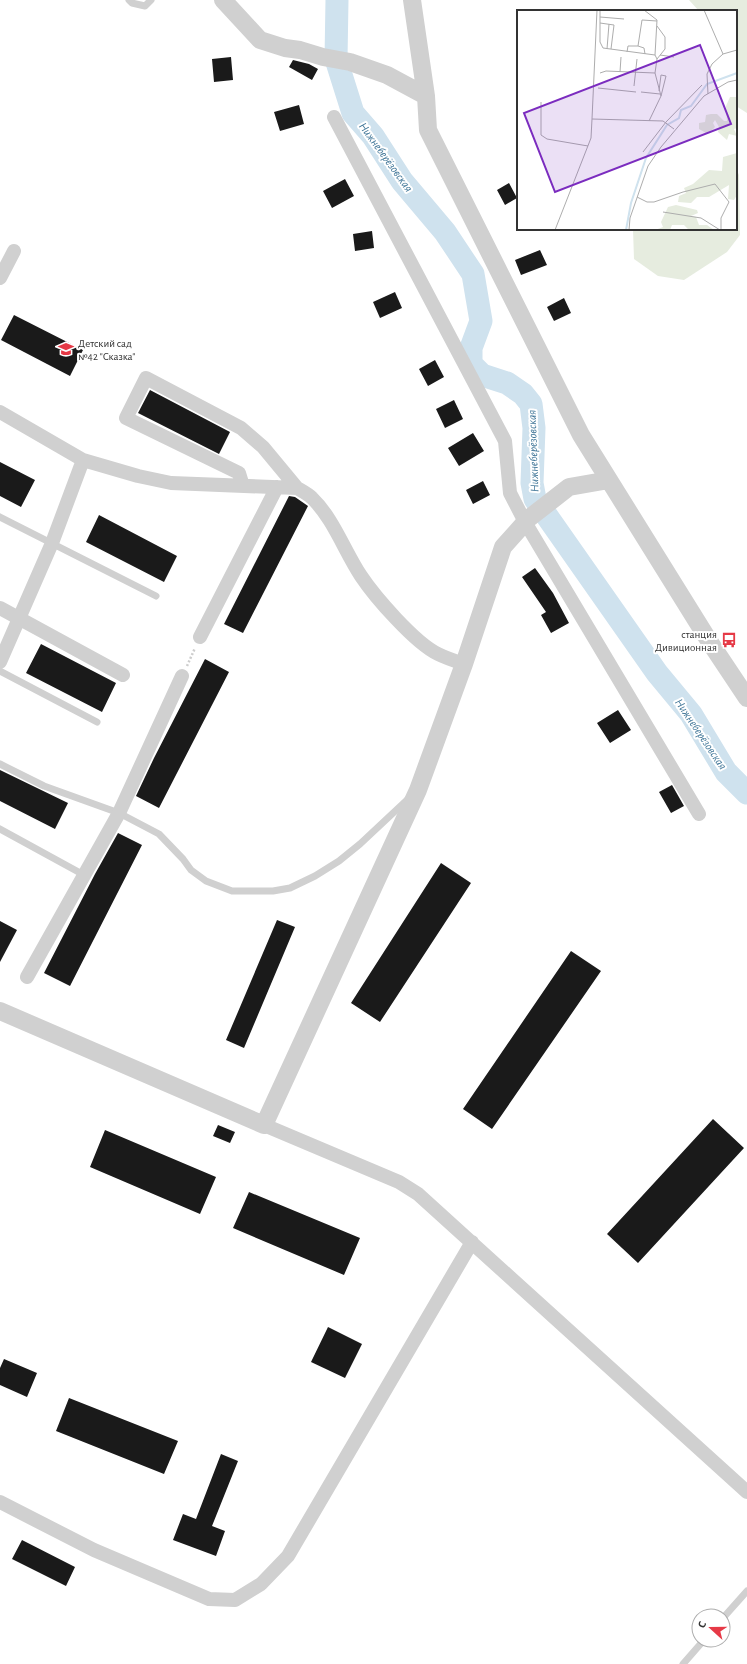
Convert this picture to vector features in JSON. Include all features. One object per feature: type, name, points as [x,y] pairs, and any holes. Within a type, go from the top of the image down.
[{"type":"street","points":[[223,0],[260,40],[285,48],[300,50],[323,57],[350,62],[387,75],[426,96]]},
{"type":"street","points":[[412,0],[426,96],[428,130],[581,436],[711,644],[747,698]]},
{"type":"street","points":[[334,117],[505,441],[510,493],[525,522],[699,814]]},
{"type":"street","points":[[0,278],[14,251]]},
{"type":"street","points":[[243,486],[239,473],[126,418],[146,378],[241,428],[263,447],[297,488],[311,497],[325,513],[361,577],[384,606],[411,634],[437,654],[464,664]]},
{"type":"street","points":[[0,412],[83,460],[145,477],[171,483],[297,488]]},
{"type":"street","points":[[0,662],[52,543],[83,460]]},
{"type":"street","points":[[264,1125],[418,790],[464,664],[503,547],[525,522],[569,487],[609,480]]},
{"type":"street","points":[[200,637],[277,487]]},
{"type":"street","points":[[0,608],[123,675]]},
{"type":"street","points":[[27,977],[119,812],[182,676]]},
{"type":"street","points":[[0,1011],[399,1182],[418,1194],[747,1492]]},
{"type":"street","points":[[0,1502],[94,1550],[209,1599],[235,1600],[261,1584],[288,1556],[472,1242]]},
{"type":"lane","points":[[129,0],[132,3],[145,6],[151,0]]},
{"type":"lane","points":[[0,518],[156,596]]},
{"type":"lane","points":[[0,671],[97,722]]},
{"type":"lane","points":[[0,764],[44,786],[119,812],[159,834],[183,859],[191,870],[206,881],[232,890],[273,891],[290,888],[314,876],[339,861],[360,844],[418,790]]},
{"type":"lane","points":[[0,829],[84,874]]},
{"type":"lane","points":[[731,1609],[747,1591]]},
{"type":"lane","points":[[683,1664],[697,1648]]},
{"type":"path","points":[[182,676],[200,637]]},
{"type":"shaded area","points":[[689,0],[747,0],[747,113],[737,107],[737,10],[698,10]]},
{"type":"shaded area","points":[[737,170],[739,175],[740,235],[727,252],[684,280],[658,276],[634,259],[633,230],[737,230]]},
{"type":"building","points":[[231,57],[233,80],[214,82],[212,59]]},
{"type":"building","points":[[293,60],[309,64],[318,69],[312,80],[289,67]]},
{"type":"building","points":[[299,105],[304,124],[280,131],[274,112]]},
{"type":"building","points":[[345,179],[354,196],[332,208],[323,191]]},
{"type":"building","points":[[509,183],[517,198],[505,205],[497,190]]},
{"type":"building","points":[[372,231],[374,248],[355,251],[353,234]]},
{"type":"building","points":[[540,250],[547,265],[521,275],[515,260]]},
{"type":"building","points":[[395,292],[402,308],[380,318],[373,302]]},
{"type":"building","points":[[564,298],[571,313],[554,321],[547,307]]},
{"type":"building","points":[[14,315],[83,350],[70,376],[1,340]]},
{"type":"building","points":[[435,360],[444,377],[428,386],[419,369]]},
{"type":"building","points":[[150,390],[230,432],[219,454],[138,413]]},
{"type":"building","points":[[454,400],[463,419],[445,428],[436,409]]},
{"type":"building","points":[[473,433],[484,451],[459,466],[448,448]]},
{"type":"building","points":[[0,462],[35,480],[21,507],[0,496]]},
{"type":"building","points":[[483,481],[490,495],[473,504],[466,490]]},
{"type":"building","points":[[289,496],[295,497],[308,506],[243,633],[224,624]]},
{"type":"building","points":[[99,515],[177,556],[164,582],[86,542]]},
{"type":"building","points":[[535,568],[553,593],[569,623],[551,633],[541,615],[546,612],[522,577]]},
{"type":"building","points":[[41,644],[116,683],[102,712],[26,673]]},
{"type":"building","points":[[205,659],[229,672],[159,808],[136,796]]},
{"type":"building","points":[[618,710],[631,730],[610,743],[597,723]]},
{"type":"building","points":[[0,770],[68,803],[55,829],[0,801]]},
{"type":"building","points":[[672,785],[684,806],[671,813],[659,792]]},
{"type":"building","points":[[118,833],[142,845],[70,986],[44,973]]},
{"type":"building","points":[[441,863],[471,883],[380,1022],[351,1003]]},
{"type":"building","points":[[277,920],[295,927],[244,1048],[226,1040]]},
{"type":"building","points":[[0,921],[17,930],[0,962]]},
{"type":"building","points":[[571,951],[601,971],[492,1129],[463,1109]]},
{"type":"building","points":[[713,1119],[744,1148],[638,1263],[607,1234]]},
{"type":"building","points":[[218,1125],[235,1132],[230,1143],[213,1136]]},
{"type":"building","points":[[105,1130],[216,1177],[200,1214],[90,1167]]},
{"type":"building","points":[[249,1192],[360,1238],[344,1275],[233,1228]]},
{"type":"building","points":[[328,1327],[362,1344],[345,1378],[311,1362]]},
{"type":"building","points":[[4,1359],[37,1373],[27,1397],[0,1385],[0,1368]]},
{"type":"building","points":[[69,1398],[178,1441],[164,1474],[56,1431]]},
{"type":"building","points":[[221,1454],[238,1461],[212,1526],[225,1531],[216,1556],[173,1540],[183,1514],[196,1519]]},
{"type":"building","points":[[22,1540],[75,1567],[66,1586],[12,1559]]},
{"type":"waterway","name":"Нижнеберёзовская","points":[[337,0],[336,59],[353,113],[373,136],[402,181],[445,232],[473,274],[481,321],[471,348],[471,364],[482,375],[507,383],[523,394],[531,404],[534,428],[532,483],[535,499],[657,673],[691,714],[726,772],[747,793]]},
{"type":"place","name":"Детский сад №42 \"Сказка\"","points":[[66,349]]},
{"type":"place","name":"станция Дивиционная","points":[[729,640]]}]
